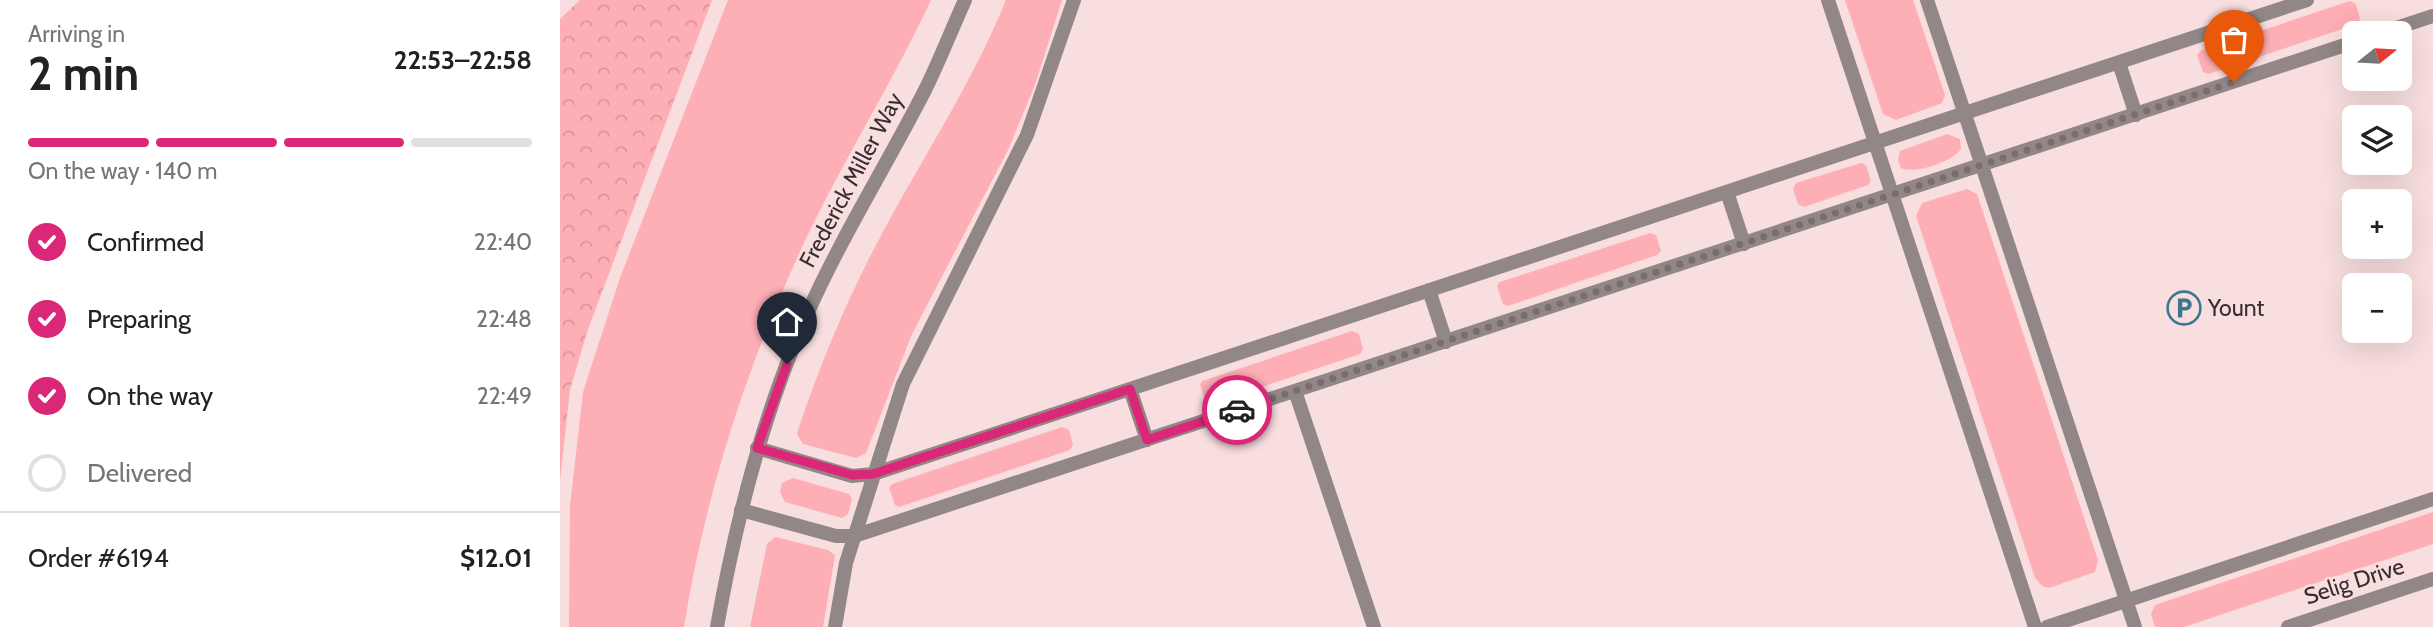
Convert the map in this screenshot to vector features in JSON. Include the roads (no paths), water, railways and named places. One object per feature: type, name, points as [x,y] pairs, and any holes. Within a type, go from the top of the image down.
[{"type":"street","name":"Frederick Miller Way","points":[[717,627],[757,448],[807,314],[831,263],[925,90],[965,0]]},
{"type":"street","points":[[835,627],[846,563],[903,384],[1027,135],[1074,0]]},
{"type":"street","points":[[1828,0],[2035,627]]},
{"type":"street","points":[[1927,0],[2135,627]]},
{"type":"street","points":[[757,448],[852,475],[873,474],[2308,0]]},
{"type":"street","points":[[2412,23],[2433,16]]},
{"type":"street","points":[[741,510],[836,536],[854,536],[2342,46]]},
{"type":"street","points":[[2119,63],[2136,115]]},
{"type":"street","points":[[1727,192],[1744,244]]},
{"type":"street","points":[[1429,290],[1446,342]]},
{"type":"street","points":[[1130,389],[1147,440]]},
{"type":"street","points":[[1296,391],[1374,627]]},
{"type":"street","points":[[2047,627],[2433,499]]},
{"type":"street","name":"Selig Drive","points":[[2288,627],[2433,579]]},
{"type":"place","name":"Yount","points":[[2184,308]]}]
